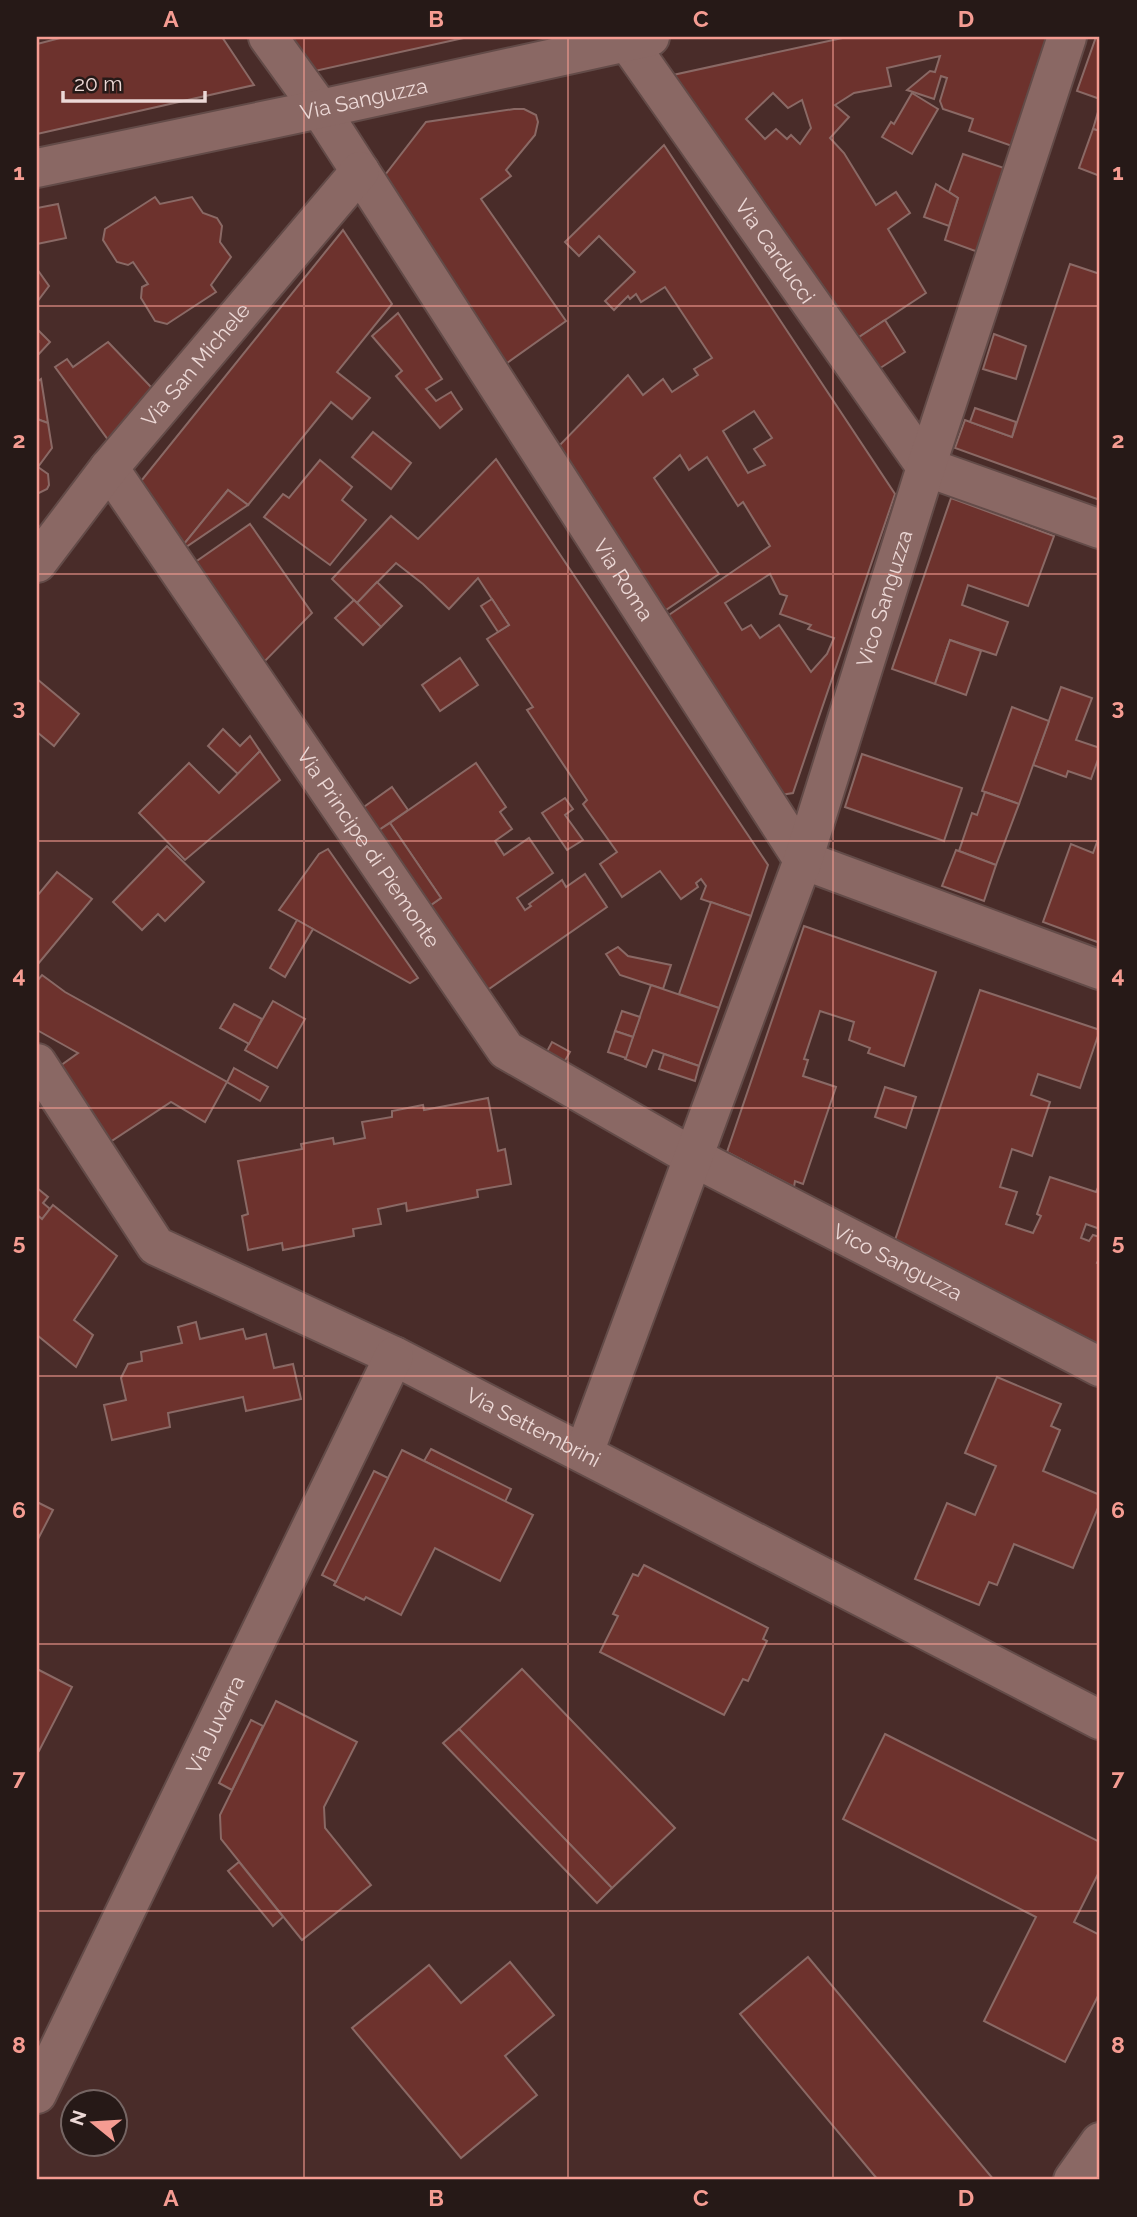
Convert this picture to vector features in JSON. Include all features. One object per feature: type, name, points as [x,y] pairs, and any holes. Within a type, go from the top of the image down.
[{"type":"street","name":"Via Roma","points":[[268,37],[320,109],[803,860]]},
{"type":"street","name":"Vico Sanguzza","points":[[584,1453],[803,860],[926,467],[1067,37]]},
{"type":"street","name":"Via Sanguzza","points":[[37,168],[320,109],[633,38]]},
{"type":"street","name":"Via Carducci","points":[[633,38],[926,467]]},
{"type":"street","name":"Via San Michele","points":[[37,563],[109,468],[359,171]]},
{"type":"street","points":[[926,467],[1100,528]]},
{"type":"street","name":"Via Principe di Piemonte","points":[[109,468],[506,1050],[693,1157]]},
{"type":"street","points":[[803,860],[1100,970]]},
{"type":"street","name":"Via Settembrini","points":[[37,1063],[156,1246],[394,1356],[1100,1720]]},
{"type":"street","name":"Vico Sanguzza","points":[[693,1157],[1100,1367]]},
{"type":"street","name":"Via Juvarra","points":[[37,2094],[394,1356]]},
{"type":"street","points":[[1073,2180],[1100,2142]]},
{"type":"building","points":[[64,37],[222,37],[254,85],[37,134],[37,44]]},
{"type":"building","points":[[271,37],[468,37],[297,75]]},
{"type":"building","points":[[847,37],[1052,37],[1015,147],[969,131],[973,119],[943,109],[940,101],[947,78],[941,76],[934,99],[907,90],[930,71],[935,72],[940,56],[887,68],[891,86],[854,93],[835,105],[849,117],[830,138],[844,153],[876,205],[896,192],[910,213],[888,229],[926,293],[850,343],[673,75]],"holes":[[[773,93],[788,108],[802,100],[811,128],[800,144],[791,135],[787,139],[776,129],[765,139],[746,119]]]},
{"type":"building","points":[[1096,37],[1100,37],[1100,99],[1077,91]]},
{"type":"building","points":[[912,93],[938,109],[912,154],[882,137],[891,122],[894,124]]},
{"type":"building","points":[[524,109],[536,115],[538,122],[535,135],[506,170],[511,176],[481,199],[566,321],[500,368],[375,188],[426,122]]},
{"type":"building","points":[[1098,112],[1100,113],[1100,131],[1093,129]]},
{"type":"building","points":[[1093,129],[1100,131],[1100,176],[1079,168]]},
{"type":"building","points":[[664,145],[895,494],[793,793],[781,795],[663,619],[770,546],[743,502],[738,506],[707,457],[689,470],[680,455],[654,478],[719,574],[660,614],[552,453],[628,375],[643,395],[663,379],[672,392],[698,375],[694,369],[712,358],[665,287],[641,302],[636,294],[630,299],[628,296],[614,310],[605,301],[635,272],[599,236],[579,256],[565,242]],"holes":[[[754,411],[772,438],[754,449],[765,465],[748,473],[723,431]],[[770,574],[780,594],[787,596],[780,614],[811,625],[808,629],[834,638],[827,654],[811,672],[779,625],[760,638],[751,625],[742,630],[725,603]]]},
{"type":"building","points":[[963,154],[1007,169],[978,252],[945,240],[958,198],[949,192]]},
{"type":"building","points":[[936,184],[958,198],[949,226],[924,217]]},
{"type":"building","points":[[155,197],[160,204],[192,197],[203,213],[217,218],[222,226],[220,242],[231,257],[211,285],[216,292],[167,324],[155,321],[141,298],[142,287],[148,284],[133,262],[128,265],[117,262],[103,240],[105,229]]},
{"type":"building","points":[[58,204],[66,238],[37,244],[37,208]]},
{"type":"building","points":[[343,230],[392,304],[337,372],[370,398],[352,419],[331,402],[248,505],[228,490],[184,544],[137,486]]},
{"type":"building","points":[[1070,264],[1100,274],[1100,500],[955,448],[965,420],[1012,437]]},
{"type":"building","points":[[37,269],[49,286],[37,302]]},
{"type":"building","points":[[398,313],[442,379],[426,389],[436,401],[451,392],[462,409],[440,428],[396,376],[402,371],[372,336]]},
{"type":"building","points":[[885,320],[905,352],[871,374],[850,343]]},
{"type":"building","points":[[37,329],[50,342],[37,356]]},
{"type":"building","points":[[994,334],[1026,346],[1016,379],[983,369]]},
{"type":"building","points":[[108,342],[152,388],[109,441],[55,367],[67,359],[73,367]]},
{"type":"building","points":[[41,379],[48,423],[37,419],[37,382]]},
{"type":"building","points":[[975,408],[1016,422],[1012,437],[970,422]]},
{"type":"building","points":[[37,419],[48,423],[52,448],[38,467],[48,474],[49,485],[37,494]]},
{"type":"building","points":[[373,432],[411,463],[391,489],[352,457]]},
{"type":"building","points":[[496,459],[768,865],[751,916],[701,899],[706,886],[701,879],[696,883],[698,887],[681,899],[660,871],[622,897],[600,864],[617,852],[583,804],[587,800],[527,710],[533,707],[487,639],[509,625],[478,578],[449,609],[396,563],[357,603],[332,579],[391,516],[418,539]]},
{"type":"building","points":[[320,460],[352,487],[342,500],[366,520],[330,565],[264,517],[283,494],[289,498]]},
{"type":"building","points":[[228,490],[248,505],[186,547],[184,544]]},
{"type":"building","points":[[951,498],[1054,536],[1028,606],[968,585],[962,605],[1008,622],[996,655],[950,640],[935,684],[892,669]]},
{"type":"building","points":[[250,524],[312,613],[261,665],[191,565]]},
{"type":"building","points":[[377,582],[402,606],[381,627],[357,603]]},
{"type":"building","points":[[492,599],[509,625],[498,632],[481,606]]},
{"type":"building","points":[[354,600],[381,627],[363,645],[335,618]]},
{"type":"building","points":[[950,640],[981,651],[966,695],[935,684]]},
{"type":"building","points":[[460,658],[478,685],[440,711],[422,685]]},
{"type":"building","points":[[37,679],[79,714],[54,746],[37,732]]},
{"type":"building","points":[[1061,687],[1092,698],[1076,740],[1100,748],[1091,779],[1068,771],[1066,777],[1033,765]]},
{"type":"building","points":[[1012,707],[1049,721],[1019,804],[982,791]]},
{"type":"building","points":[[223,729],[240,746],[250,736],[260,751],[238,774],[208,746]]},
{"type":"building","points":[[260,751],[280,780],[185,860],[139,813],[189,763],[219,793]]},
{"type":"building","points":[[862,754],[962,788],[944,841],[845,807]]},
{"type":"building","points":[[476,763],[506,807],[500,812],[512,829],[495,841],[504,855],[529,838],[553,873],[517,898],[525,910],[531,906],[529,904],[562,880],[566,887],[585,874],[607,907],[486,991],[428,907],[441,898],[390,823]]},
{"type":"building","points":[[392,787],[408,810],[376,832],[361,809]]},
{"type":"building","points":[[985,792],[1019,804],[996,865],[959,851],[972,813],[977,815]]},
{"type":"building","points":[[565,798],[573,809],[565,815],[583,840],[567,850],[542,813]]},
{"type":"building","points":[[390,823],[441,898],[428,907],[376,832]]},
{"type":"building","points":[[1100,834],[1100,943],[1043,922],[1071,844],[1093,853]]},
{"type":"building","points":[[167,846],[204,882],[165,921],[158,914],[142,930],[113,902]]},
{"type":"building","points":[[328,849],[418,978],[410,983],[279,910],[319,854]]},
{"type":"building","points":[[956,850],[996,865],[984,901],[942,886]]},
{"type":"building","points":[[57,872],[92,899],[38,964],[37,896]]},
{"type":"building","points":[[711,902],[751,916],[719,1008],[679,994]]},
{"type":"building","points":[[297,920],[313,929],[285,977],[270,968]]},
{"type":"building","points":[[804,926],[936,972],[904,1066],[868,1053],[870,1048],[849,1040],[854,1022],[820,1011],[804,1059],[808,1060],[803,1076],[836,1087],[803,1184],[795,1181],[794,1187],[727,1152]]},
{"type":"building","points":[[618,947],[628,956],[671,965],[663,989],[620,975],[606,954]]},
{"type":"building","points":[[42,975],[65,992],[227,1082],[205,1122],[171,1102],[110,1142],[60,1066],[78,1053],[37,1030],[37,981]]},
{"type":"building","points":[[651,985],[719,1008],[699,1066],[653,1050],[646,1067],[625,1059]]},
{"type":"building","points":[[980,990],[1100,1030],[1080,1088],[1038,1074],[1031,1095],[1050,1102],[1032,1156],[1012,1149],[1000,1187],[1017,1192],[1006,1224],[1033,1233],[1041,1216],[1037,1214],[1050,1177],[1096,1192],[1100,1183],[1100,1229],[1086,1224],[1081,1238],[1089,1241],[1093,1235],[1100,1237],[1100,1257],[1097,1263],[1100,1265],[1100,1346],[893,1246]]},
{"type":"building","points":[[273,1001],[305,1019],[277,1068],[245,1050]]},
{"type":"building","points":[[234,1004],[262,1019],[249,1044],[220,1028]]},
{"type":"building","points":[[622,1011],[640,1017],[633,1037],[615,1031]]},
{"type":"building","points":[[615,1031],[633,1037],[626,1058],[608,1052]]},
{"type":"building","points":[[552,1042],[570,1052],[562,1066],[544,1057]]},
{"type":"building","points":[[664,1054],[699,1066],[695,1081],[659,1069]]},
{"type":"building","points":[[234,1068],[268,1087],[260,1101],[227,1082]]},
{"type":"building","points":[[885,1087],[916,1097],[906,1128],[875,1117]]},
{"type":"building","points":[[488,1098],[498,1151],[505,1149],[511,1184],[477,1190],[478,1197],[407,1211],[406,1203],[378,1209],[381,1224],[353,1229],[354,1236],[283,1250],[282,1243],[248,1250],[242,1216],[248,1214],[238,1161],[302,1149],[301,1144],[333,1138],[334,1144],[365,1138],[362,1122],[392,1117],[392,1111],[423,1105],[424,1110]]},
{"type":"building","points":[[37,1188],[48,1197],[43,1203],[50,1209],[42,1219],[37,1215]]},
{"type":"building","points":[[53,1205],[117,1256],[74,1320],[93,1335],[76,1367],[37,1335],[37,1215],[42,1219]]},
{"type":"building","points":[[196,1322],[200,1339],[243,1329],[246,1339],[266,1334],[274,1368],[293,1364],[301,1399],[246,1411],[243,1397],[168,1413],[170,1427],[112,1440],[104,1405],[126,1400],[121,1378],[128,1364],[142,1361],[141,1352],[182,1343],[178,1327]]},
{"type":"building","points":[[997,1377],[1061,1404],[1051,1426],[1060,1430],[1043,1471],[1100,1495],[1100,1503],[1073,1568],[1014,1544],[997,1585],[989,1582],[979,1605],[915,1579],[947,1503],[975,1515],[996,1466],[965,1453]]},
{"type":"building","points":[[431,1449],[511,1489],[505,1502],[424,1461]]},
{"type":"building","points":[[402,1450],[533,1515],[500,1581],[435,1548],[401,1615],[366,1597],[364,1600],[334,1585]]},
{"type":"building","points":[[374,1471],[388,1478],[336,1582],[322,1575]]},
{"type":"building","points":[[37,1502],[53,1510],[37,1541]]},
{"type":"building","points":[[644,1565],[768,1628],[763,1639],[767,1641],[748,1681],[743,1679],[724,1715],[600,1652],[618,1616],[613,1614],[633,1574],[638,1576]]},
{"type":"building","points":[[37,1669],[72,1687],[39,1751],[37,1750]]},
{"type":"building","points":[[522,1669],[675,1828],[612,1888],[459,1729]]},
{"type":"building","points":[[276,1701],[357,1742],[324,1807],[325,1828],[371,1885],[302,1940],[221,1839],[220,1815]]},
{"type":"building","points":[[251,1720],[263,1726],[232,1790],[219,1783]]},
{"type":"building","points":[[459,1729],[612,1888],[597,1903],[443,1743]]},
{"type":"building","points":[[885,1734],[1100,1842],[1100,1870],[1074,1922],[1100,1935],[1100,1992],[1065,2062],[984,2021],[1036,1917],[843,1819]]},
{"type":"building","points":[[239,1862],[283,1917],[273,1926],[228,1871]]},
{"type":"building","points":[[808,1957],[994,2180],[878,2180],[740,2014]]},
{"type":"building","points":[[510,1962],[554,2015],[505,2056],[537,2095],[461,2158],[352,2028],[429,1965],[461,2003]]}]
